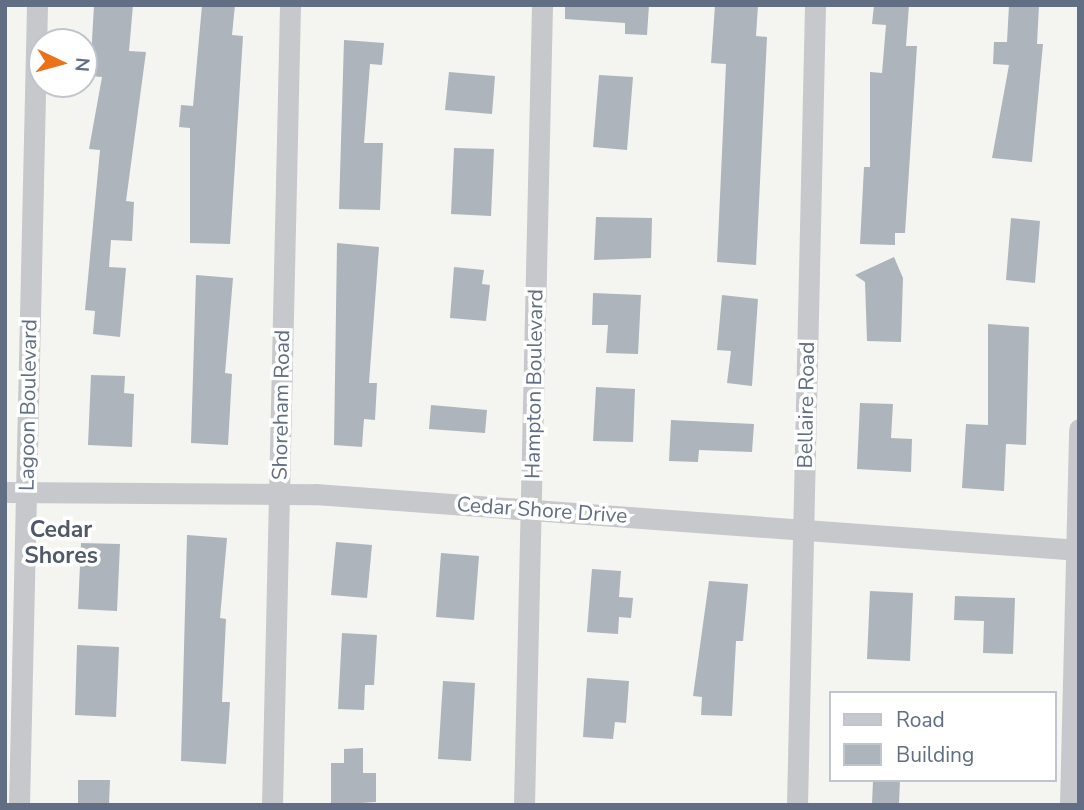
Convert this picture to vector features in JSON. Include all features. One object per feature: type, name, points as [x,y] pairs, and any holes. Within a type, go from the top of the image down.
[{"type":"street","name":"Lagoon Boulevard","points":[[19,805],[16,492],[37,5]]},
{"type":"street","name":"Shoreham Road","points":[[272,805],[290,5]]},
{"type":"street","name":"Hampton Boulevard","points":[[524,805],[542,5]]},
{"type":"street","name":"Bellaire Road","points":[[797,805],[815,5]]},
{"type":"street","points":[[1070,805],[1079,429]]},
{"type":"street","name":"Cedar Shore Drive","points":[[16,492],[279,494],[531,509],[1077,549]]},
{"type":"building","points":[[94,5],[133,5],[129,51],[146,52],[126,201],[134,202],[132,241],[111,240],[109,267],[126,268],[120,337],[93,334],[95,311],[85,310],[100,150],[89,149],[102,77],[98,77],[98,28],[93,28]]},
{"type":"building","points":[[202,5],[235,5],[232,35],[243,36],[230,244],[190,243],[190,128],[179,127],[181,105],[193,106]]},
{"type":"building","points":[[565,5],[649,5],[647,35],[625,34],[625,23],[565,19]]},
{"type":"building","points":[[715,5],[758,5],[756,36],[767,37],[756,265],[717,262],[726,64],[711,63]]},
{"type":"building","points":[[874,5],[909,5],[906,46],[917,46],[905,233],[895,233],[895,245],[860,244],[864,167],[870,167],[870,72],[882,73],[886,25],[872,24]]},
{"type":"building","points":[[1009,5],[1039,5],[1037,44],[1043,44],[1032,162],[992,158],[1009,65],[993,64],[994,42],[1007,42]]},
{"type":"building","points":[[344,40],[384,43],[382,65],[370,64],[364,143],[383,143],[380,210],[339,209]]},
{"type":"building","points":[[449,72],[495,76],[492,114],[445,110]]},
{"type":"building","points":[[599,75],[633,77],[627,150],[593,147]]},
{"type":"building","points":[[454,148],[494,149],[491,216],[451,214]]},
{"type":"building","points":[[596,217],[652,218],[651,258],[594,260]]},
{"type":"building","points":[[1011,218],[1040,221],[1035,283],[1006,280]]},
{"type":"building","points":[[337,243],[379,247],[369,383],[377,383],[375,420],[364,419],[362,447],[334,445]]},
{"type":"building","points":[[894,257],[903,278],[901,342],[867,341],[865,282],[855,275]]},
{"type":"building","points":[[454,267],[484,270],[482,284],[490,285],[486,321],[450,318]]},
{"type":"building","points":[[196,275],[233,278],[225,373],[232,374],[228,445],[191,443]]},
{"type":"building","points":[[593,293],[641,295],[638,354],[606,353],[608,325],[592,325]]},
{"type":"building","points":[[722,295],[758,299],[752,386],[727,383],[731,351],[717,350]]},
{"type":"building","points":[[988,324],[1029,327],[1026,445],[1006,444],[1004,491],[962,488],[966,424],[988,425]]},
{"type":"building","points":[[91,375],[125,376],[124,393],[134,394],[132,447],[88,445]]},
{"type":"building","points":[[596,387],[635,389],[633,442],[593,441]]},
{"type":"building","points":[[860,403],[893,404],[891,438],[912,439],[911,472],[857,469]]},
{"type":"building","points":[[431,405],[487,410],[485,433],[429,429]]},
{"type":"building","points":[[671,420],[754,424],[752,452],[699,450],[698,462],[669,461]]},
{"type":"building","points":[[187,535],[227,538],[220,618],[226,619],[222,702],[230,702],[226,764],[181,761]]},
{"type":"building","points":[[336,542],[372,545],[367,598],[331,595]]},
{"type":"building","points":[[81,543],[120,544],[117,611],[78,609]]},
{"type":"building","points":[[441,553],[479,556],[474,620],[436,617]]},
{"type":"building","points":[[592,569],[621,571],[619,597],[633,598],[631,618],[619,617],[618,634],[587,632]]},
{"type":"building","points":[[709,581],[748,584],[743,641],[736,641],[732,716],[701,715],[702,697],[693,696]]},
{"type":"building","points":[[870,591],[913,593],[910,661],[867,659]]},
{"type":"building","points":[[955,596],[1015,598],[1013,654],[983,653],[984,621],[954,620]]},
{"type":"building","points":[[342,633],[377,635],[374,685],[365,685],[364,710],[338,709]]},
{"type":"building","points":[[77,645],[119,647],[116,717],[75,715]]},
{"type":"building","points":[[587,678],[629,681],[626,723],[615,722],[613,739],[583,737]]},
{"type":"building","points":[[443,681],[475,683],[471,761],[438,759]]},
{"type":"building","points":[[363,748],[363,773],[376,773],[376,802],[331,805],[331,763],[344,763],[344,749]]},
{"type":"building","points":[[78,780],[110,780],[109,805],[78,805]]},
{"type":"building","points":[[873,782],[900,782],[899,805],[872,805]]},
{"type":"district","name":"Cedar Shores","points":[[61,543]]}]
